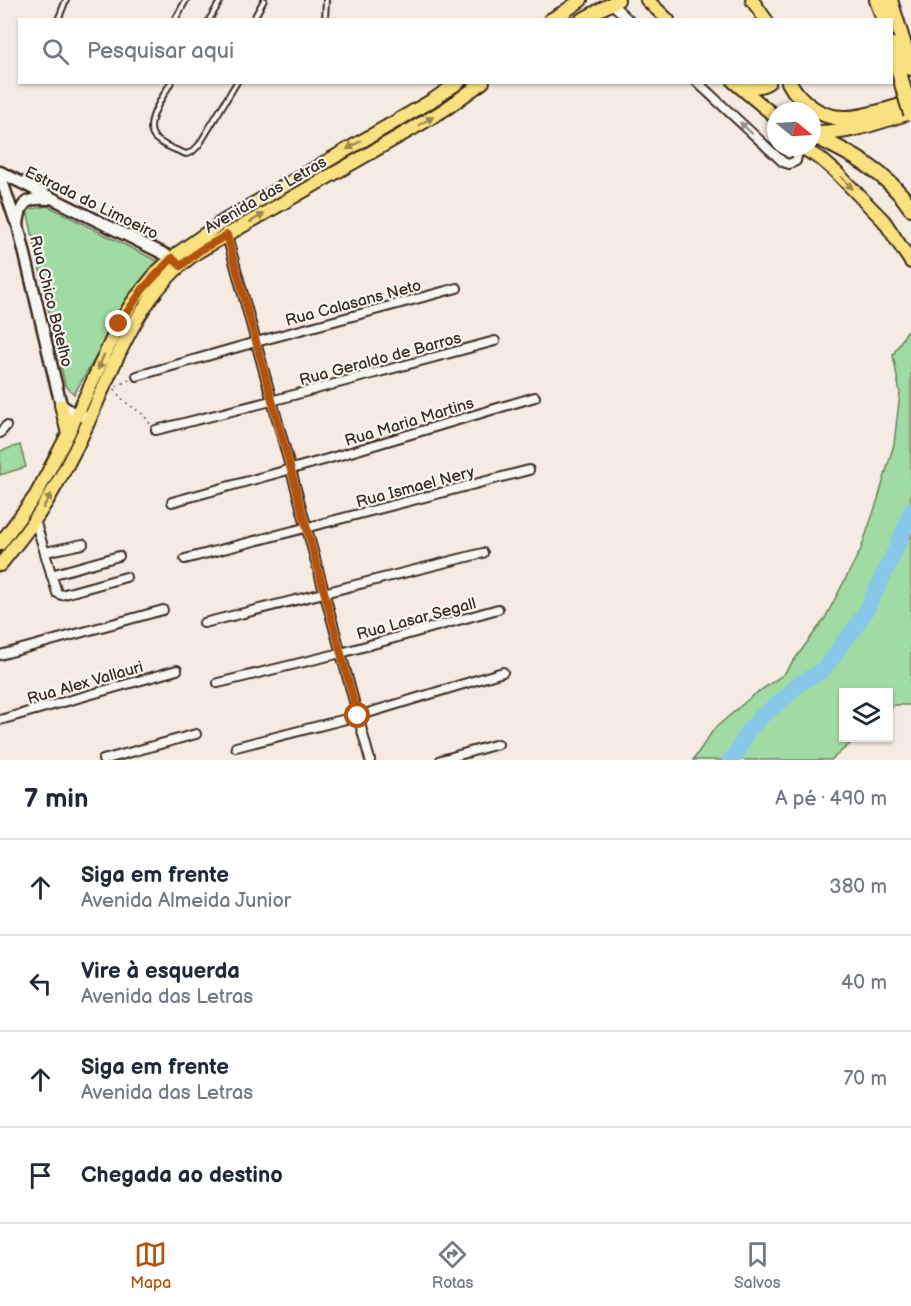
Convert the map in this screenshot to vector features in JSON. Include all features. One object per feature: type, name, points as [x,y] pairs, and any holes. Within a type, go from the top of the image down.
[{"type":"highway","points":[[878,0],[883,18]]},
{"type":"highway","points":[[890,0],[911,68]]},
{"type":"highway","points":[[821,134],[849,130],[911,113],[893,52]]},
{"type":"highway","points":[[790,84],[806,104],[825,115],[835,117],[859,117],[911,103]]},
{"type":"highway","points":[[821,138],[850,153],[885,177],[911,208]]},
{"type":"main road","points":[[554,18],[581,0]]},
{"type":"main road","points":[[647,0],[666,18]]},
{"type":"main road","points":[[753,0],[765,18]]},
{"type":"main road","points":[[585,18],[615,2]]},
{"type":"main road","name":"Avenida das Letras","points":[[0,544],[36,495],[68,434],[119,324],[143,289],[222,222],[431,101],[456,84]]},
{"type":"main road","name":"Avenida das Letras","points":[[0,565],[45,504],[90,418],[130,329],[176,262],[447,108],[480,84]]},
{"type":"main road","points":[[735,84],[758,88],[767,84]]},
{"type":"main road","points":[[735,84],[767,110]]},
{"type":"main road","points":[[815,156],[844,180],[884,221],[911,262]]},
{"type":"main road","name":"Estrada do Limoeiro","points":[[0,174],[176,262]]},
{"type":"main road","name":"Rua Chico Botelho","points":[[0,174],[18,225],[61,405]]},
{"type":"main road","points":[[18,225],[21,210],[28,201],[39,198],[52,199]]},
{"type":"main road","points":[[61,405],[90,418]]},
{"type":"main road","points":[[61,405],[68,434]]},
{"type":"street","points":[[615,2],[627,18]]},
{"type":"street","points":[[699,84],[767,147]]},
{"type":"street","points":[[777,156],[786,165],[793,164],[797,156]]},
{"type":"street","points":[[222,222],[370,760]]},
{"type":"street","name":"Rua Calasans Neto","points":[[137,376],[457,288]]},
{"type":"street","name":"Rua Geraldo de Barros","points":[[156,430],[495,341]]},
{"type":"street","name":"Rua Maria Martins","points":[[172,502],[324,460],[535,397]]},
{"type":"street","name":"Rua Ismael Nery","points":[[185,559],[529,470]]},
{"type":"street","points":[[35,520],[55,591],[61,595],[126,577]]},
{"type":"street","points":[[45,552],[83,544]]},
{"type":"street","points":[[204,623],[483,553]]},
{"type":"street","points":[[51,575],[119,556]]},
{"type":"street","name":"Rua Lasar Segall","points":[[218,683],[341,653],[498,609]]},
{"type":"street","points":[[0,655],[163,610]]},
{"type":"street","name":"Rua Alex Vallauri","points":[[0,720],[177,670]]},
{"type":"street","points":[[236,747],[358,716],[503,672]]},
{"type":"street","points":[[103,760],[196,734]]},
{"type":"street","points":[[441,760],[498,744]]},
{"type":"lane","points":[[59,18],[66,0]]},
{"type":"lane","points":[[176,18],[186,0]]},
{"type":"lane","points":[[210,18],[221,0]]},
{"type":"lane","points":[[254,18],[264,0]]},
{"type":"lane","points":[[326,0],[326,18]]},
{"type":"lane","points":[[170,84],[151,118],[150,127],[153,137],[186,154],[199,145],[236,84]]},
{"type":"path","points":[[137,376],[114,387],[119,397],[144,415],[156,430]]},
{"type":"green space","points":[[48,206],[159,262],[139,284],[74,394],[65,385],[27,210]]},
{"type":"green space","points":[[911,324],[911,705],[893,706],[893,688],[839,688],[839,742],[852,742],[831,760],[693,760],[714,729],[751,697],[784,674],[825,618],[861,549],[894,444],[900,393],[893,355]]},
{"type":"green space","points":[[20,445],[26,467],[0,475],[0,451]]},
{"type":"waterway","points":[[730,760],[735,756],[748,731],[762,716],[798,684],[822,671],[852,632],[865,613],[896,549],[911,510]]},
{"type":"route","points":[[119,324],[134,300],[172,258],[181,266],[199,251],[227,235],[358,716]]}]
